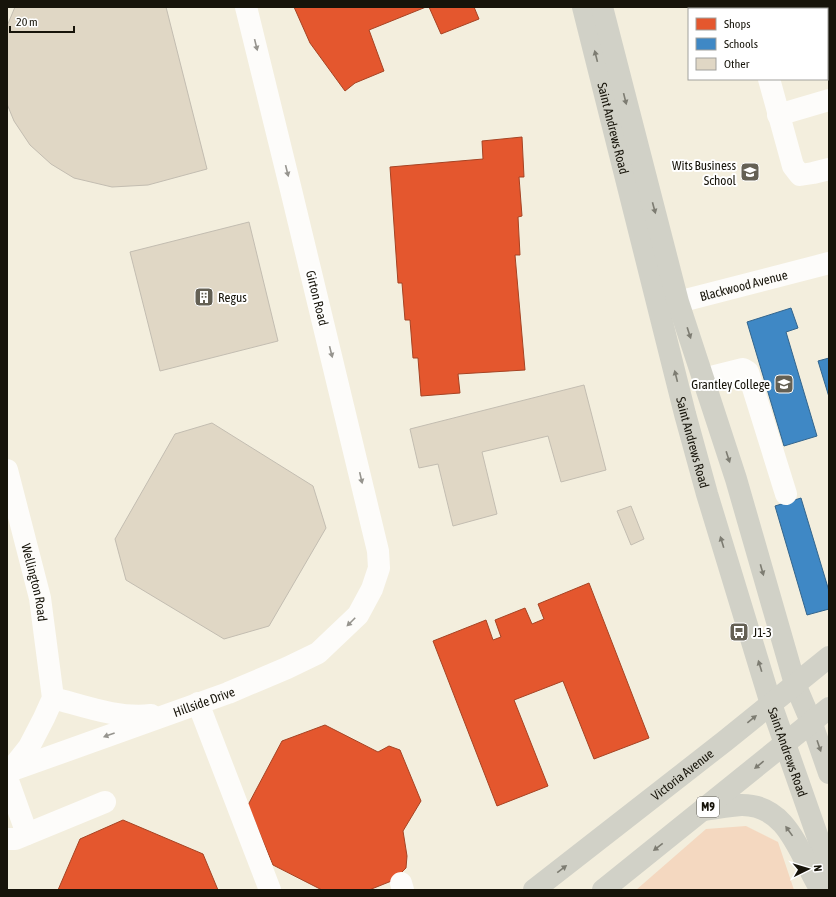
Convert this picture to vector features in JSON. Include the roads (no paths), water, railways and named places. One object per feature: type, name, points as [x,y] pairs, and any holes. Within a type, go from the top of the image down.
[{"type":"main road","name":"Saint Andrews Road","points":[[583,7],[626,176],[668,306],[703,378],[736,479],[795,684],[812,724],[829,773]]},
{"type":"main road","name":"Saint Andrews Road","points":[[602,7],[668,306],[707,494],[771,704],[829,869]]},
{"type":"main road","name":"Victoria Avenue","points":[[534,890],[726,741],[829,657]]},
{"type":"main road","name":"M9","points":[[603,890],[812,724],[829,708]]},
{"type":"main road","points":[[704,810],[741,805],[755,806],[764,809],[777,817],[790,832],[820,890]]},
{"type":"street","name":"Girton Road","points":[[246,7],[378,551],[379,568],[372,589]]},
{"type":"street","points":[[768,80],[793,166],[800,175],[829,169]]},
{"type":"street","points":[[778,115],[829,100]]},
{"type":"street","name":"Blackwood Avenue","points":[[668,306],[829,263]]},
{"type":"street","points":[[703,378],[742,369],[748,372],[786,494]]},
{"type":"street","name":"Wellington Road","points":[[7,470],[40,598],[52,698],[44,718],[29,747],[8,774]]},
{"type":"street","name":"Hillside Drive","points":[[8,774],[228,693],[274,674],[318,653],[358,615],[372,589]]},
{"type":"street","points":[[52,698],[102,712],[127,716],[149,716],[178,711]]},
{"type":"street","points":[[198,704],[270,890]]},
{"type":"street","points":[[8,774],[17,836],[104,802]]},
{"type":"place","name":"Wits Business School","points":[[750,172]]},
{"type":"place","name":"Regus","points":[[204,297]]},
{"type":"place","name":"Grantley College","points":[[784,384]]},
{"type":"place","name":"J1-3","points":[[739,632]]}]
